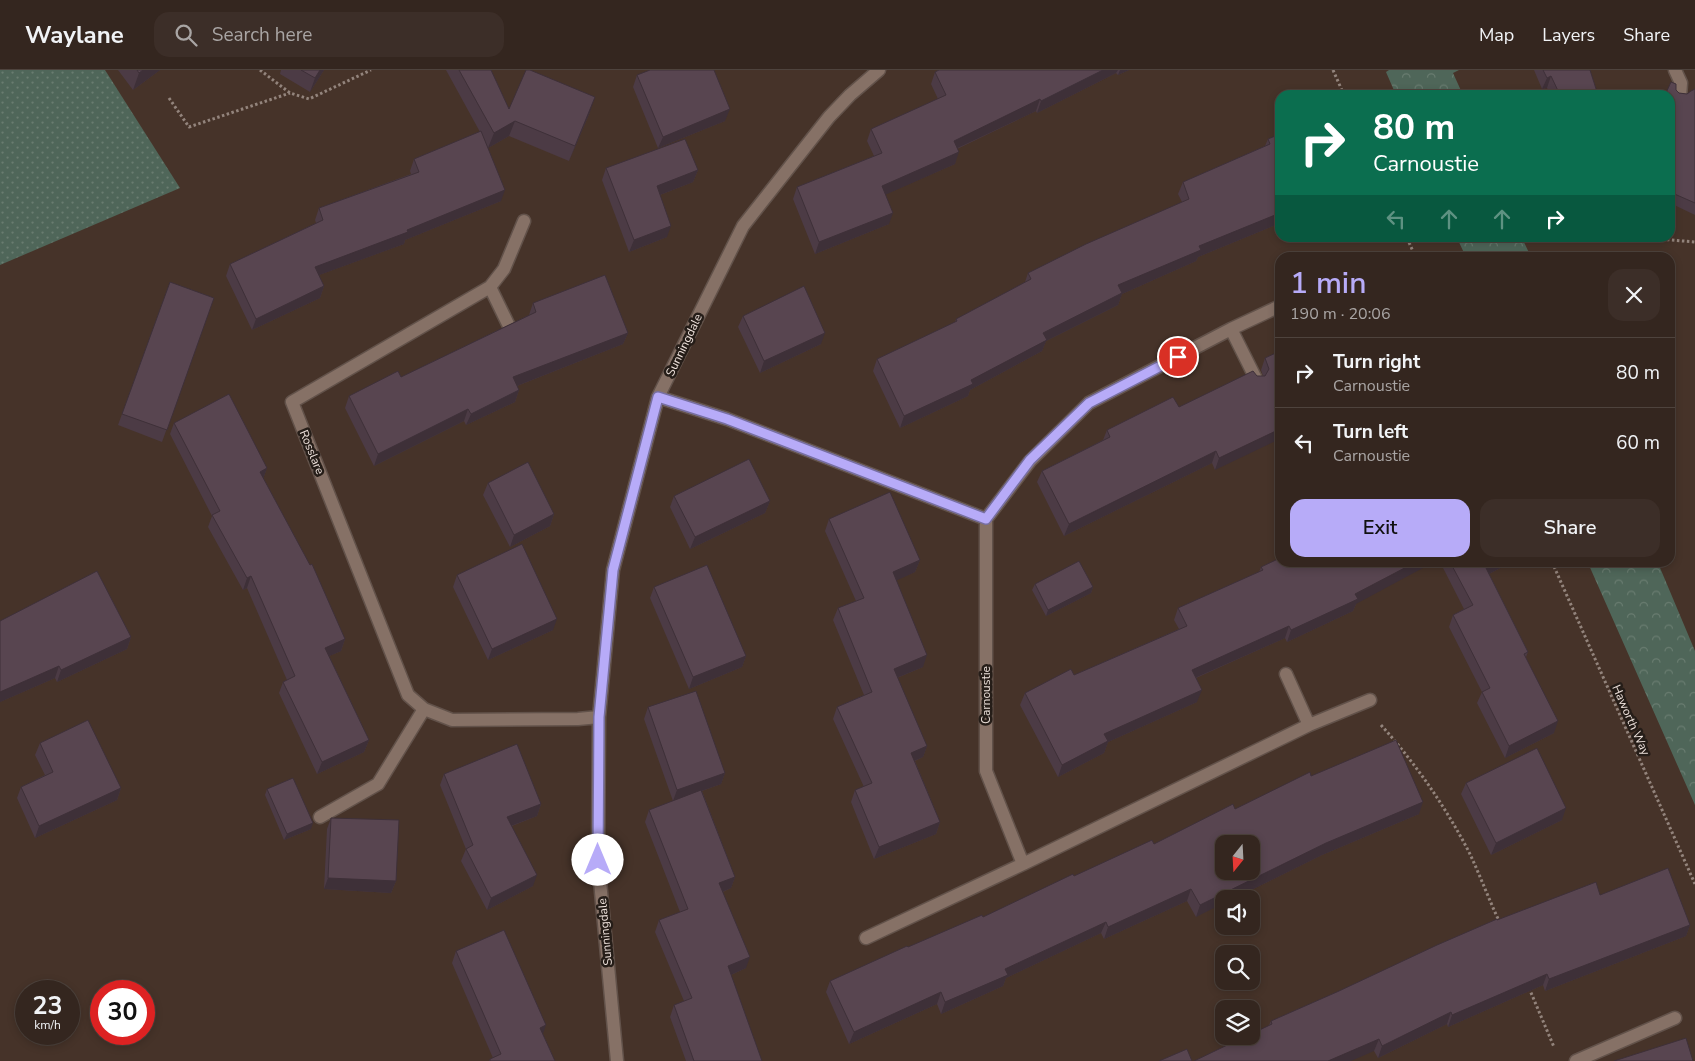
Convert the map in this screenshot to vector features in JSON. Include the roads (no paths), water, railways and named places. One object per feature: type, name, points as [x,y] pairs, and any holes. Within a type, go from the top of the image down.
[{"type":"street","name":"Sunningdale","points":[[617,1061],[598,860],[599,717],[613,570],[658,397],[743,226],[828,117],[879,70]]},
{"type":"street","points":[[1675,70],[1681,84],[1680,97]]},
{"type":"street","name":"Rosslare","points":[[524,221],[504,269],[490,287],[292,402],[408,695],[424,709],[452,720],[578,719],[599,717]]},
{"type":"street","points":[[490,287],[508,324]]},
{"type":"street","points":[[658,397],[727,419],[986,519],[1030,460],[1089,403],[1230,329],[1275,308]]},
{"type":"street","points":[[1230,329],[1257,381]]},
{"type":"street","name":"Carnoustie","points":[[986,519],[986,771],[1023,864]]},
{"type":"street","points":[[1286,674],[1309,725]]},
{"type":"street","points":[[866,938],[1309,725],[1370,700]]},
{"type":"street","points":[[320,818],[378,784],[424,709]]},
{"type":"street","points":[[1576,1061],[1675,1018]]}]
